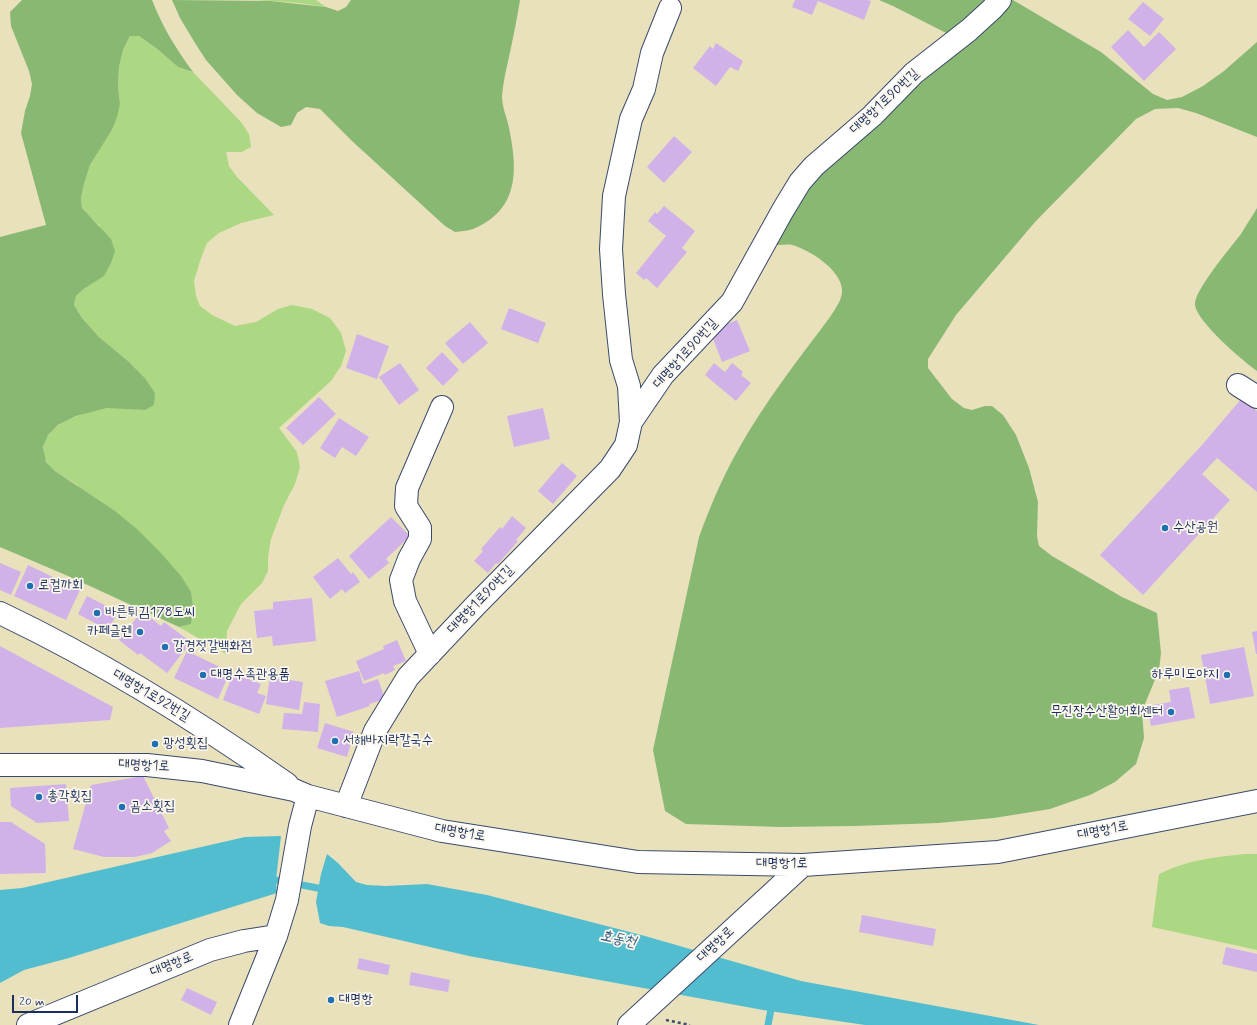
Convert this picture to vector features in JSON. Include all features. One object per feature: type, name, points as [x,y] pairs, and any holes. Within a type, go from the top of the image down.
[{"type":"street","name":"대명항1로90번길","points":[[346,806],[375,731],[408,678],[475,606],[610,469],[626,445],[632,422],[663,375],[732,302],[800,182],[814,166],[872,116],[914,73],[969,30],[1000,0]]},
{"type":"street","points":[[632,422],[629,386],[621,360],[610,249],[614,196],[631,119],[644,89],[652,53],[670,8]]},
{"type":"street","points":[[1238,385],[1257,397]]},
{"type":"street","points":[[430,654],[405,601],[400,580],[420,539],[420,528],[406,506],[407,488],[442,407]]},
{"type":"street","name":"대명항1로92번길","points":[[0,613],[33,628],[144,690],[301,793]]},
{"type":"street","name":"대명항1로","points":[[0,765],[147,765],[202,770],[301,793],[442,831],[638,862],[803,865],[998,852],[1257,801]]},
{"type":"street","points":[[240,1025],[276,936],[288,900],[300,826],[301,793]]},
{"type":"street","name":"대명항로","points":[[629,1025],[803,865]]},
{"type":"street","name":"대명항로","points":[[28,1025],[210,950],[244,941],[276,936]]},
{"type":"green space","points":[[22,0],[152,0],[170,37],[193,72],[178,67],[139,36],[130,36],[123,50],[119,67],[118,86],[120,104],[117,117],[112,130],[90,165],[81,198],[82,208],[111,239],[115,251],[104,276],[85,288],[76,296],[74,305],[82,318],[99,337],[128,361],[144,377],[155,393],[154,405],[145,410],[107,408],[76,416],[58,425],[48,435],[43,447],[46,462],[55,471],[115,511],[138,530],[181,576],[191,592],[193,608],[191,624],[179,627],[68,576],[0,547],[0,237],[46,225],[21,133],[32,84],[29,71],[11,26],[10,12]]},
{"type":"green space","points":[[172,0],[270,1],[326,7],[338,11],[346,7],[351,0],[520,0],[502,96],[514,159],[512,188],[507,200],[499,211],[488,221],[473,229],[455,232],[445,226],[352,141],[320,109],[306,107],[297,113],[291,125],[281,127],[257,113],[237,95],[206,60],[180,18]]},
{"type":"green space","points":[[256,0],[316,0],[326,7],[299,3]]},
{"type":"green space","points":[[879,0],[1013,0],[1101,52],[1153,94],[1167,100],[1182,97],[1203,86],[1224,71],[1257,42],[1257,137],[1196,113],[1178,108],[1155,109],[1136,119],[1035,222],[956,315],[928,359],[928,368],[952,399],[964,408],[972,410],[985,406],[992,406],[1003,415],[1016,435],[1029,468],[1038,502],[1037,536],[1039,546],[1052,556],[1122,597],[1157,613],[1161,653],[1159,670],[1142,711],[1144,738],[1136,764],[1115,782],[1090,795],[1050,809],[994,818],[938,823],[781,827],[686,824],[665,811],[653,750],[699,537],[722,482],[748,433],[782,382],[830,317],[838,304],[842,293],[840,282],[836,274],[823,261],[799,248],[790,245],[777,245],[782,229],[817,175],[906,92],[963,49],[950,35]]},
{"type":"green space","points":[[130,36],[139,36],[178,67],[193,72],[241,122],[249,134],[251,147],[242,152],[226,152],[229,166],[237,177],[274,215],[241,223],[219,233],[207,243],[194,281],[196,296],[200,306],[212,315],[235,326],[256,322],[278,309],[292,305],[312,309],[330,318],[341,333],[346,351],[341,366],[331,381],[279,428],[297,452],[300,467],[295,484],[284,505],[271,539],[268,557],[268,571],[262,583],[241,604],[227,631],[226,654],[179,627],[191,624],[77,485],[55,471],[48,464],[44,451],[45,442],[49,434],[63,422],[72,418],[106,408],[145,410],[144,377],[128,361],[99,337],[82,318],[74,305],[76,296],[85,288],[100,226],[82,208],[81,198],[90,165],[112,130],[120,104],[118,86],[119,67],[123,50]]},
{"type":"green space","points":[[1257,208],[1257,371],[1212,331],[1198,312],[1195,305],[1196,299],[1206,280],[1241,234]]},
{"type":"green space","points":[[1245,854],[1257,854],[1257,950],[1152,927],[1159,874],[1190,862]]},
{"type":"water","points":[[281,836],[276,880],[277,893],[69,958],[24,970],[0,983],[0,890],[22,888],[245,837]]},
{"type":"water","points":[[327,854],[356,882],[367,885],[386,886],[427,884],[487,895],[645,936],[801,981],[1039,1025],[865,1025],[763,1010],[469,956],[343,927],[329,926],[320,923],[316,902],[321,874]]},
{"type":"building","points":[[795,0],[871,1],[864,20],[818,1],[812,15],[792,7]]},
{"type":"building","points":[[1143,2],[1164,19],[1150,36],[1128,19]]},
{"type":"building","points":[[1128,30],[1144,47],[1159,32],[1176,49],[1144,81],[1111,47]]},
{"type":"building","points":[[716,43],[743,61],[738,71],[730,67],[716,86],[693,68],[710,46],[713,49]]},
{"type":"building","points":[[674,136],[692,152],[664,183],[647,167]]},
{"type":"building","points":[[664,206],[695,231],[682,248],[687,252],[657,288],[646,278],[644,280],[636,273],[666,236],[648,221],[655,212],[657,214]]},
{"type":"building","points":[[509,308],[546,323],[538,343],[501,329]]},
{"type":"building","points":[[737,320],[750,351],[722,362],[710,331]]},
{"type":"building","points":[[470,322],[488,343],[463,364],[445,343]]},
{"type":"building","points":[[357,334],[389,346],[377,379],[346,368]]},
{"type":"building","points":[[442,352],[459,370],[443,386],[426,368]]},
{"type":"building","points":[[400,363],[419,390],[399,405],[379,377]]},
{"type":"building","points":[[714,363],[725,372],[732,363],[743,372],[741,375],[751,383],[736,401],[705,375]]},
{"type":"building","points":[[319,397],[336,414],[303,445],[286,428]]},
{"type":"building","name":"수산공원","points":[[1242,398],[1257,411],[1257,492],[1217,458],[1202,474],[1230,500],[1143,595],[1100,555],[1202,445]]},
{"type":"building","points":[[543,408],[550,439],[514,447],[507,416]]},
{"type":"building","points":[[339,418],[369,437],[356,456],[342,447],[335,458],[320,448]]},
{"type":"building","points":[[562,463],[577,476],[553,504],[538,491]]},
{"type":"building","points":[[512,516],[526,528],[516,540],[518,541],[488,573],[474,561],[483,551],[481,549],[500,527],[502,529]]},
{"type":"building","points":[[391,517],[410,536],[386,559],[389,563],[369,579],[349,556]]},
{"type":"building","points":[[338,558],[351,574],[353,572],[360,582],[345,593],[342,589],[330,599],[313,577]]},
{"type":"building","points":[[0,563],[21,572],[11,595],[0,590]]},
{"type":"building","points":[[28,565],[80,590],[66,620],[14,596]]},
{"type":"building","points":[[87,596],[118,612],[108,630],[78,614]]},
{"type":"building","points":[[312,598],[316,641],[273,646],[272,636],[257,638],[254,611],[273,609],[273,602]]},
{"type":"building","points":[[142,611],[161,626],[164,622],[191,642],[167,673],[140,653],[138,655],[119,640]]},
{"type":"building","points":[[1257,631],[1257,654],[1256,654],[1252,632]]},
{"type":"building","points":[[397,640],[406,661],[393,666],[395,670],[385,675],[384,673],[364,681],[356,661],[384,649],[383,646]]},
{"type":"building","points":[[0,646],[113,707],[110,720],[0,728]]},
{"type":"building","name":"하루미도야지","points":[[1244,647],[1254,696],[1210,704],[1201,655]]},
{"type":"building","points":[[187,651],[230,672],[218,699],[174,678]]},
{"type":"building","points":[[359,671],[363,684],[378,679],[385,699],[369,704],[370,706],[337,717],[325,681]]},
{"type":"building","points":[[233,673],[261,684],[257,693],[266,696],[259,714],[223,700]]},
{"type":"building","points":[[270,677],[303,682],[299,710],[266,704]]},
{"type":"building","name":"무진장수산활어회센터","points":[[1189,687],[1195,718],[1151,726],[1147,706],[1171,702],[1169,690]]},
{"type":"building","points":[[304,702],[320,704],[318,732],[282,729],[284,713],[302,714]]},
{"type":"building","points":[[325,723],[354,732],[347,757],[317,748]]},
{"type":"building","name":"곰소횟집","points":[[143,776],[169,828],[164,831],[171,841],[152,853],[135,857],[104,857],[73,849],[91,785]]},
{"type":"building","name":"총각횟집","points":[[66,784],[69,821],[37,823],[11,806],[10,788]]},
{"type":"building","points":[[0,822],[11,822],[45,844],[46,873],[0,874]]},
{"type":"building","points":[[862,915],[936,929],[933,946],[859,932]]},
{"type":"building","points":[[1226,947],[1257,954],[1257,972],[1222,964]]},
{"type":"building","points":[[359,958],[390,965],[388,975],[357,969]]},
{"type":"building","points":[[411,972],[450,980],[448,992],[409,985]]},
{"type":"building","points":[[187,988],[217,1002],[211,1015],[181,1000]]},
{"type":"waterway","name":"호동천","points":[[276,880],[328,890]]},
{"type":"waterway","points":[[768,1025],[772,1004]]},
{"type":"place","name":"수산공원","points":[[1165,528]]},
{"type":"place","name":"로컬까회","points":[[30,586]]},
{"type":"place","name":"바른튀김178도씨","points":[[97,613]]},
{"type":"place","name":"카페글렌","points":[[140,632]]},
{"type":"place","name":"강경젓갈백화점","points":[[165,647]]},
{"type":"place","name":"대명수족관용품","points":[[203,675]]},
{"type":"place","name":"하루미도야지","points":[[1227,675]]},
{"type":"place","name":"무진장수산활어회센터","points":[[1171,712]]},
{"type":"place","name":"서해바지락칼국수","points":[[335,741]]},
{"type":"place","name":"광성횟집","points":[[155,744]]},
{"type":"place","name":"총각횟집","points":[[39,797]]},
{"type":"place","name":"곰소횟집","points":[[122,807]]},
{"type":"place","name":"대명항","points":[[331,1000]]}]
